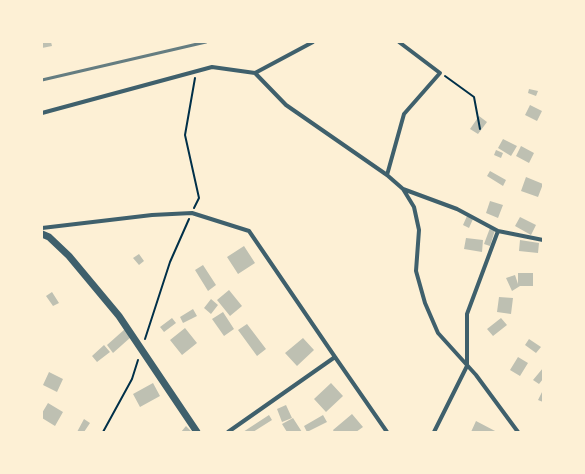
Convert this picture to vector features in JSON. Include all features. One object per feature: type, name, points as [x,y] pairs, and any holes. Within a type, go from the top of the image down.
[{"type":"street","points":[[255,73],[313,42]]},
{"type":"street","points":[[387,175],[404,114],[440,73],[400,42]]},
{"type":"street","points":[[42,113],[212,66],[255,73],[286,105],[387,175],[403,190],[414,206],[419,230],[416,271],[425,303],[438,333],[467,366],[518,432]]},
{"type":"street","points":[[403,190],[457,209],[498,231],[543,240]]},
{"type":"street","points":[[42,228],[152,215],[192,213],[249,231],[387,432]]},
{"type":"street","points":[[434,432],[467,366],[467,314],[498,231]]},
{"type":"street","points":[[42,234],[49,237],[69,256],[119,316],[197,432]]},
{"type":"street","points":[[228,432],[335,357]]},
{"type":"path","points":[[103,432],[132,380],[170,262],[199,198],[185,135],[196,71]]},
{"type":"path","points":[[440,73],[474,97],[480,129]]},
{"type":"building","points":[[42,42],[51,42],[52,46],[42,48]]},
{"type":"building","points":[[529,89],[538,91],[536,96],[528,93]]},
{"type":"building","points":[[530,105],[542,111],[537,121],[525,115]]},
{"type":"building","points":[[479,116],[487,122],[478,134],[470,129]]},
{"type":"building","points":[[503,139],[517,146],[511,156],[498,148]]},
{"type":"building","points":[[521,146],[534,153],[529,163],[516,156]]},
{"type":"building","points":[[496,150],[503,153],[501,158],[494,155]]},
{"type":"building","points":[[490,171],[506,180],[503,186],[487,176]]},
{"type":"building","points":[[526,177],[543,184],[538,197],[521,191]]},
{"type":"building","points":[[490,201],[503,205],[498,218],[486,213]]},
{"type":"building","points":[[467,216],[473,219],[469,228],[463,225]]},
{"type":"building","points":[[520,217],[536,225],[531,235],[515,226]]},
{"type":"building","points":[[490,228],[495,230],[490,246],[484,244]]},
{"type":"building","points":[[466,238],[483,240],[482,252],[464,249]]},
{"type":"building","points":[[520,240],[539,243],[538,253],[519,251]]},
{"type":"building","points":[[244,246],[255,263],[238,274],[227,257]]},
{"type":"building","points":[[139,254],[144,261],[139,265],[133,258]]},
{"type":"building","points":[[203,265],[216,285],[208,291],[195,270]]},
{"type":"building","points":[[518,273],[533,273],[533,286],[520,286],[512,291],[506,278],[515,275],[518,284]]},
{"type":"building","points":[[229,290],[242,306],[230,316],[217,300]]},
{"type":"building","points":[[52,292],[59,303],[53,306],[46,296]]},
{"type":"building","points":[[499,297],[513,298],[511,314],[497,312]]},
{"type":"building","points":[[211,299],[218,305],[211,314],[204,308]]},
{"type":"building","points":[[193,309],[197,316],[183,323],[180,317]]},
{"type":"building","points":[[223,312],[234,329],[224,336],[212,319]]},
{"type":"building","points":[[172,318],[176,323],[164,332],[160,327]]},
{"type":"building","points":[[501,318],[507,325],[493,336],[487,329]]},
{"type":"building","points":[[247,324],[266,349],[257,356],[238,330]]},
{"type":"building","points":[[185,328],[197,343],[182,355],[170,340]]},
{"type":"building","points":[[125,329],[131,337],[113,353],[107,345]]},
{"type":"building","points":[[303,338],[314,350],[297,366],[285,353]]},
{"type":"building","points":[[529,339],[541,347],[536,353],[525,345]]},
{"type":"building","points":[[104,345],[110,352],[97,362],[92,356]]},
{"type":"building","points":[[518,357],[528,363],[520,376],[510,370]]},
{"type":"building","points":[[543,368],[543,379],[539,384],[533,380]]},
{"type":"building","points":[[49,372],[63,379],[57,392],[43,385]]},
{"type":"building","points":[[153,383],[160,396],[140,407],[133,394]]},
{"type":"building","points":[[331,383],[343,396],[326,412],[314,399]]},
{"type":"building","points":[[543,390],[543,402],[538,400]]},
{"type":"building","points":[[48,403],[63,412],[55,426],[42,418],[42,413]]},
{"type":"building","points":[[286,405],[292,418],[282,422],[277,409]]},
{"type":"building","points":[[352,414],[363,427],[356,432],[334,432],[333,430]]},
{"type":"building","points":[[269,415],[272,420],[253,432],[243,432]]},
{"type":"building","points":[[323,415],[327,422],[307,432],[304,426]]},
{"type":"building","points":[[293,418],[302,432],[287,432],[282,424]]},
{"type":"building","points":[[84,419],[90,423],[84,432],[77,432]]},
{"type":"building","points":[[476,421],[497,432],[471,432]]},
{"type":"building","points":[[186,426],[192,432],[181,432]]},
{"type":"railway","points":[[42,80],[206,42]]}]
